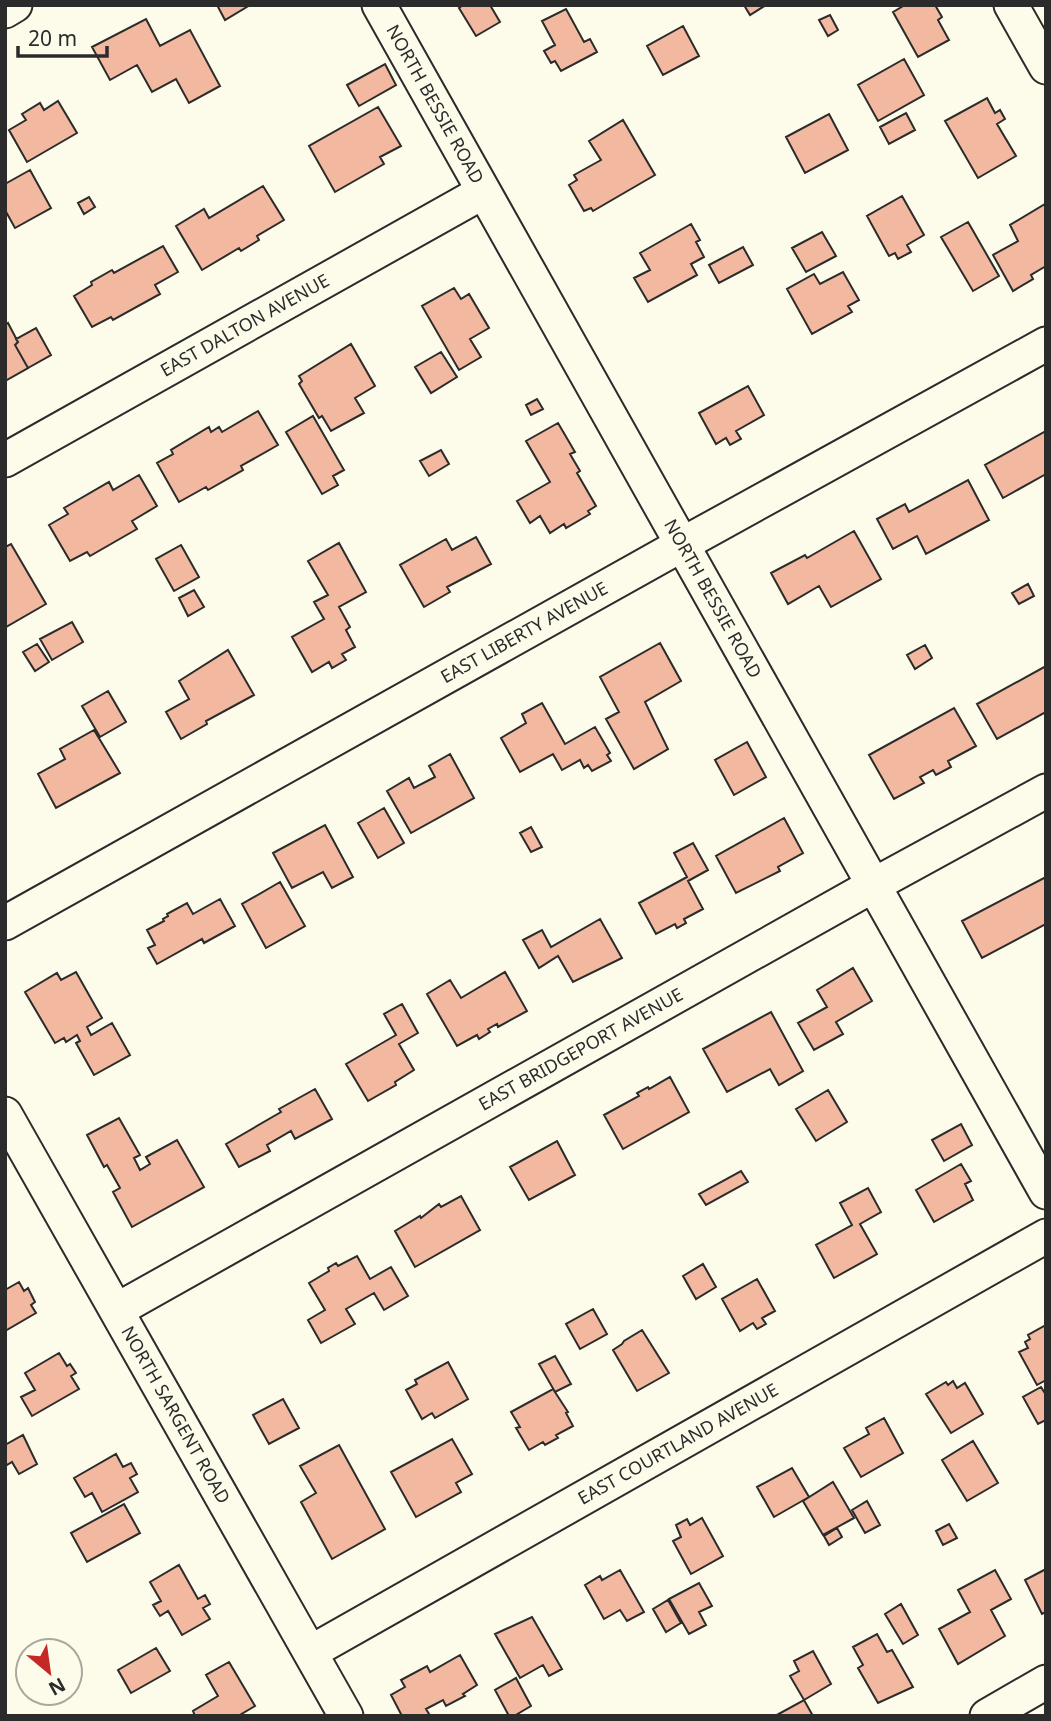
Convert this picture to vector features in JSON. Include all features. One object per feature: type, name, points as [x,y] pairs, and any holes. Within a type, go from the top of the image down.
[{"type":"street","points":[[5,11],[15,5]]},
{"type":"street","name":"NORTH BESSIE ROAD","points":[[379,5],[1046,1192]]},
{"type":"street","points":[[1012,5],[1046,67]]},
{"type":"street","name":"EAST DALTON AVENUE","points":[[5,460],[483,191]]},
{"type":"street","name":"EAST LIBERTY AVENUE","points":[[5,923],[1046,344]]},
{"type":"street","name":"EAST BRIDGEPORT AVENUE","points":[[117,1310],[1046,791]]},
{"type":"street","name":"NORTH SARGENT ROAD","points":[[5,1114],[346,1716]]},
{"type":"street","name":"EAST COURTLAND AVENUE","points":[[311,1652],[1046,1237]]},
{"type":"street","points":[[987,1716],[1046,1682]]},
{"type":"building","points":[[217,5],[250,5],[225,20]]},
{"type":"building","points":[[463,5],[490,5],[500,22],[476,36],[459,8]]},
{"type":"building","points":[[744,5],[766,5],[750,15]]},
{"type":"building","points":[[905,5],[935,5],[942,17],[938,20],[949,40],[918,57],[893,12]]},
{"type":"building","points":[[566,9],[584,42],[590,39],[597,52],[561,71],[555,61],[551,63],[544,51],[555,45],[542,21]]},
{"type":"building","points":[[830,15],[838,30],[828,36],[819,20]]},
{"type":"building","points":[[146,19],[160,46],[190,30],[220,86],[189,103],[176,79],[152,92],[137,65],[110,80],[92,47]]},
{"type":"building","points":[[683,26],[699,56],[663,75],[647,46]]},
{"type":"building","points":[[904,59],[924,95],[878,121],[858,85]]},
{"type":"building","points":[[385,64],[396,85],[359,106],[347,85]]},
{"type":"building","points":[[987,98],[995,113],[1000,110],[1005,119],[997,124],[1016,156],[978,178],[945,121]]},
{"type":"building","points":[[58,101],[77,133],[27,162],[9,130],[26,120],[22,114],[40,103],[44,110]]},
{"type":"building","points":[[378,107],[401,146],[380,157],[384,164],[335,192],[309,146]]},
{"type":"building","points":[[906,113],[915,130],[889,144],[880,127]]},
{"type":"building","points":[[829,114],[848,150],[805,173],[786,137]]},
{"type":"building","points":[[623,120],[655,175],[593,211],[591,208],[584,211],[569,185],[577,180],[574,175],[601,160],[589,141]]},
{"type":"building","points":[[30,170],[51,208],[15,228],[5,210],[5,184]]},
{"type":"building","points":[[263,186],[284,220],[257,236],[259,240],[241,251],[239,248],[202,270],[176,226],[204,209],[209,218]]},
{"type":"building","points":[[902,196],[924,235],[907,245],[911,252],[898,259],[895,253],[889,256],[867,216]]},
{"type":"building","points":[[89,197],[95,207],[84,214],[78,203]]},
{"type":"building","points":[[1045,204],[1046,266],[1031,275],[1033,279],[1013,291],[993,255],[1018,241],[1010,225]]},
{"type":"building","points":[[968,222],[999,276],[973,291],[941,237]]},
{"type":"building","points":[[691,224],[700,240],[696,242],[704,257],[691,264],[697,275],[648,302],[634,278],[650,270],[640,253]]},
{"type":"building","points":[[822,232],[836,256],[806,272],[792,248]]},
{"type":"building","points":[[163,246],[178,272],[155,285],[160,294],[113,320],[111,317],[92,327],[74,296],[112,270],[114,273]]},
{"type":"building","points":[[743,247],[753,265],[719,283],[709,265]]},
{"type":"building","points":[[843,272],[859,300],[848,306],[852,312],[812,334],[787,289],[814,274],[820,284]]},
{"type":"building","points":[[454,288],[461,299],[469,294],[489,328],[470,339],[481,357],[459,370],[422,306]]},
{"type":"building","points":[[8,323],[18,342],[15,345],[28,368],[5,381],[5,325]]},
{"type":"building","points":[[36,328],[51,355],[28,368],[15,345],[18,342],[16,339]]},
{"type":"building","points":[[351,344],[375,386],[355,398],[364,413],[331,431],[322,416],[319,418],[299,384],[302,381],[299,376]]},
{"type":"building","points":[[441,352],[457,377],[431,393],[415,367]]},
{"type":"building","points":[[748,386],[764,415],[736,431],[741,439],[730,445],[726,438],[716,444],[699,413]]},
{"type":"building","points":[[537,399],[543,409],[531,415],[526,405]]},
{"type":"building","points":[[258,411],[278,445],[241,466],[243,470],[208,490],[206,487],[179,502],[157,463],[173,454],[171,450],[209,427],[211,432],[219,427],[222,432]]},
{"type":"building","points":[[313,416],[344,470],[333,476],[338,485],[322,494],[286,432]]},
{"type":"building","points":[[558,423],[575,452],[570,454],[580,471],[577,473],[596,506],[588,511],[590,514],[566,528],[564,524],[550,533],[540,516],[530,523],[517,501],[550,482],[526,441]]},
{"type":"building","points":[[1046,431],[1046,474],[1003,498],[985,465]]},
{"type":"building","points":[[441,450],[449,464],[429,476],[420,461]]},
{"type":"building","points":[[139,475],[157,506],[132,521],[137,529],[90,556],[87,552],[70,561],[49,525],[68,514],[64,508],[109,482],[113,490]]},
{"type":"building","points":[[968,480],[989,520],[926,554],[917,536],[893,549],[877,519],[905,504],[909,512]]},
{"type":"building","points":[[854,531],[881,579],[831,607],[819,586],[788,604],[771,573],[805,555],[807,558]]},
{"type":"building","points":[[476,537],[491,564],[447,587],[450,592],[424,607],[400,565],[446,539],[452,550]]},
{"type":"building","points":[[339,543],[366,592],[339,607],[350,627],[346,630],[355,647],[342,654],[346,660],[332,668],[329,662],[312,672],[292,637],[324,619],[314,602],[328,595],[308,561]]},
{"type":"building","points":[[11,544],[46,604],[6,627],[5,547]]},
{"type":"building","points":[[181,545],[199,577],[174,591],[156,559]]},
{"type":"building","points":[[1028,584],[1034,596],[1019,604],[1012,593]]},
{"type":"building","points":[[194,590],[204,607],[188,616],[179,598]]},
{"type":"building","points":[[72,622],[83,642],[52,660],[40,639]]},
{"type":"building","points":[[660,643],[681,681],[645,702],[668,749],[634,769],[606,719],[619,712],[600,677]]},
{"type":"building","points":[[37,644],[49,662],[35,671],[23,652]]},
{"type":"building","points":[[925,645],[932,658],[915,669],[907,655]]},
{"type":"building","points":[[228,650],[254,695],[206,721],[207,724],[181,739],[166,712],[189,699],[179,681]]},
{"type":"building","points":[[1046,666],[1046,712],[997,739],[977,704]]},
{"type":"building","points":[[108,691],[126,722],[100,737],[82,706]]},
{"type":"building","points":[[542,703],[565,744],[595,727],[610,753],[607,755],[611,761],[592,771],[588,765],[584,768],[580,760],[562,770],[553,754],[520,772],[501,738],[526,723],[522,714]]},
{"type":"building","points":[[954,708],[976,746],[948,761],[951,767],[936,775],[933,770],[920,777],[924,783],[894,799],[869,755]]},
{"type":"building","points":[[94,730],[120,773],[56,808],[38,774],[65,759],[60,749]]},
{"type":"building","points":[[747,742],[766,777],[734,795],[715,760]]},
{"type":"building","points":[[450,754],[474,798],[411,833],[387,791],[409,778],[414,788],[435,777],[429,766]]},
{"type":"building","points":[[384,808],[404,843],[378,858],[358,823]]},
{"type":"building","points":[[784,818],[803,853],[778,867],[780,871],[736,893],[716,856]]},
{"type":"building","points":[[325,825],[353,877],[332,888],[323,872],[292,888],[273,853]]},
{"type":"building","points":[[531,827],[542,847],[531,852],[520,833]]},
{"type":"building","points":[[693,843],[708,870],[688,881],[703,909],[684,919],[686,923],[677,928],[675,924],[656,934],[639,903],[687,877],[674,853]]},
{"type":"building","points":[[1046,877],[1046,924],[982,958],[962,921]]},
{"type":"building","points":[[280,882],[305,926],[266,948],[242,904]]},
{"type":"building","points":[[220,899],[235,926],[204,943],[202,939],[157,964],[148,948],[155,945],[147,930],[187,903],[193,914]]},
{"type":"building","points":[[600,919],[622,958],[573,982],[558,956],[539,968],[523,940],[542,930],[551,947]]},
{"type":"building","points":[[853,968],[872,1001],[836,1022],[843,1034],[814,1050],[798,1023],[827,1007],[817,990]]},
{"type":"building","points":[[76,972],[102,1018],[87,1027],[91,1035],[112,1023],[130,1055],[94,1075],[76,1043],[80,1041],[77,1035],[66,1042],[64,1038],[55,1043],[25,992],[57,973],[61,980]]},
{"type":"building","points":[[505,972],[527,1011],[498,1027],[497,1024],[488,1029],[490,1032],[479,1039],[477,1035],[457,1046],[427,994],[450,980],[461,998]]},
{"type":"building","points":[[402,1004],[418,1033],[399,1044],[414,1070],[395,1082],[396,1085],[368,1101],[346,1064],[396,1035],[384,1014]]},
{"type":"building","points":[[771,1012],[803,1071],[779,1085],[770,1069],[727,1092],[703,1049]]},
{"type":"building","points":[[670,1077],[689,1112],[623,1149],[604,1115],[639,1096],[637,1093]]},
{"type":"building","points":[[315,1089],[332,1119],[295,1139],[291,1131],[267,1145],[270,1151],[239,1167],[226,1144]]},
{"type":"building","points":[[828,1090],[847,1122],[816,1141],[796,1109]]},
{"type":"building","points":[[119,1118],[140,1155],[134,1158],[140,1170],[150,1164],[146,1157],[177,1140],[204,1187],[132,1227],[113,1192],[120,1188],[107,1165],[104,1167],[87,1135]]},
{"type":"building","points":[[961,1124],[972,1145],[944,1161],[932,1140]]},
{"type":"building","points":[[557,1141],[575,1175],[529,1200],[510,1167]]},
{"type":"building","points":[[961,1164],[971,1181],[965,1184],[973,1200],[934,1222],[916,1190]]},
{"type":"building","points":[[741,1171],[748,1182],[706,1205],[699,1194]]},
{"type":"building","points":[[868,1188],[881,1212],[860,1224],[877,1254],[834,1278],[816,1245],[852,1225],[840,1203]]},
{"type":"building","points":[[461,1196],[480,1230],[415,1267],[395,1231],[420,1216],[421,1218],[439,1204],[441,1207]]},
{"type":"building","points":[[357,1256],[370,1279],[391,1267],[408,1296],[384,1310],[374,1293],[346,1309],[355,1324],[321,1343],[308,1320],[325,1310],[309,1283],[329,1271],[328,1268],[336,1263],[338,1266]]},
{"type":"building","points":[[703,1264],[716,1287],[696,1299],[683,1276]]},
{"type":"building","points":[[757,1279],[775,1311],[762,1318],[766,1324],[757,1329],[753,1323],[740,1331],[722,1299]]},
{"type":"building","points":[[19,1282],[24,1291],[28,1288],[35,1302],[31,1305],[36,1313],[5,1331],[5,1290]]},
{"type":"building","points":[[593,1309],[607,1334],[580,1349],[566,1324]]},
{"type":"building","points":[[1046,1325],[1046,1380],[1037,1385],[1019,1352],[1028,1348],[1025,1342],[1030,1339],[1028,1335]]},
{"type":"building","points":[[642,1330],[669,1373],[637,1391],[613,1350]]},
{"type":"building","points":[[59,1353],[67,1366],[70,1364],[76,1373],[71,1376],[79,1389],[32,1416],[21,1397],[35,1390],[25,1373]]},
{"type":"building","points":[[555,1356],[571,1384],[555,1392],[539,1364]]},
{"type":"building","points":[[448,1362],[468,1399],[435,1418],[432,1413],[422,1419],[406,1390],[417,1384],[415,1380]]},
{"type":"building","points":[[953,1381],[957,1388],[965,1383],[983,1414],[951,1433],[926,1394],[946,1382],[948,1385]]},
{"type":"building","points":[[1041,1387],[1046,1395],[1046,1420],[1038,1424],[1023,1397]]},
{"type":"building","points":[[553,1389],[568,1412],[566,1413],[573,1426],[556,1435],[558,1438],[529,1450],[516,1428],[520,1427],[511,1412]]},
{"type":"building","points":[[283,1399],[299,1428],[269,1444],[253,1415]]},
{"type":"building","points":[[884,1418],[903,1453],[861,1477],[844,1448],[869,1434],[866,1428]]},
{"type":"building","points":[[23,1435],[37,1464],[19,1474],[12,1462],[7,1465],[5,1462],[5,1445]]},
{"type":"building","points":[[452,1439],[472,1474],[456,1483],[461,1492],[416,1517],[391,1472]]},
{"type":"building","points":[[973,1441],[998,1483],[967,1501],[942,1460]]},
{"type":"building","points":[[339,1445],[385,1529],[332,1559],[301,1502],[316,1493],[300,1466]]},
{"type":"building","points":[[116,1454],[123,1467],[131,1463],[137,1474],[130,1478],[138,1492],[102,1512],[92,1493],[85,1497],[74,1478]]},
{"type":"building","points":[[792,1468],[809,1497],[774,1517],[757,1487]]},
{"type":"building","points":[[833,1482],[854,1518],[823,1535],[803,1501]]},
{"type":"building","points":[[867,1501],[880,1525],[865,1533],[852,1510]]},
{"type":"building","points":[[124,1504],[140,1533],[87,1562],[71,1533]]},
{"type":"building","points":[[702,1518],[723,1556],[691,1574],[673,1541],[681,1537],[676,1525],[687,1519],[690,1525]]},
{"type":"building","points":[[949,1524],[957,1538],[943,1545],[936,1531]]},
{"type":"building","points":[[837,1528],[842,1537],[829,1545],[824,1536]]},
{"type":"building","points":[[179,1565],[198,1599],[205,1595],[210,1604],[203,1608],[210,1619],[182,1635],[168,1611],[160,1616],[153,1605],[161,1601],[150,1582]]},
{"type":"building","points":[[1046,1569],[1046,1612],[1042,1614],[1025,1580]]},
{"type":"building","points":[[620,1570],[644,1612],[627,1621],[620,1610],[604,1619],[585,1585],[600,1576],[602,1580]]},
{"type":"building","points":[[995,1570],[1011,1599],[991,1610],[1005,1636],[958,1664],[939,1629],[970,1612],[958,1590]]},
{"type":"building","points":[[699,1583],[712,1606],[699,1612],[706,1625],[689,1634],[669,1599]]},
{"type":"building","points":[[668,1600],[681,1623],[666,1632],[653,1609]]},
{"type":"building","points":[[901,1604],[918,1635],[903,1644],[885,1614]]},
{"type":"building","points":[[532,1617],[562,1669],[549,1676],[543,1665],[520,1678],[495,1634]]},
{"type":"building","points":[[877,1634],[887,1652],[892,1650],[913,1687],[878,1703],[858,1668],[863,1665],[853,1647]]},
{"type":"building","points":[[156,1648],[170,1671],[131,1693],[118,1670]]},
{"type":"building","points":[[813,1651],[831,1684],[804,1700],[790,1676],[799,1671],[794,1661]]},
{"type":"building","points":[[460,1655],[477,1685],[463,1694],[465,1696],[446,1706],[443,1700],[426,1709],[429,1714],[426,1716],[402,1716],[391,1695],[405,1687],[401,1680],[427,1666],[430,1672]]},
{"type":"building","points":[[229,1662],[255,1706],[238,1716],[195,1716],[193,1711],[218,1696],[206,1675]]},
{"type":"building","points":[[516,1678],[531,1706],[509,1716],[495,1690]]},
{"type":"building","points":[[804,1700],[813,1716],[775,1716]]}]
